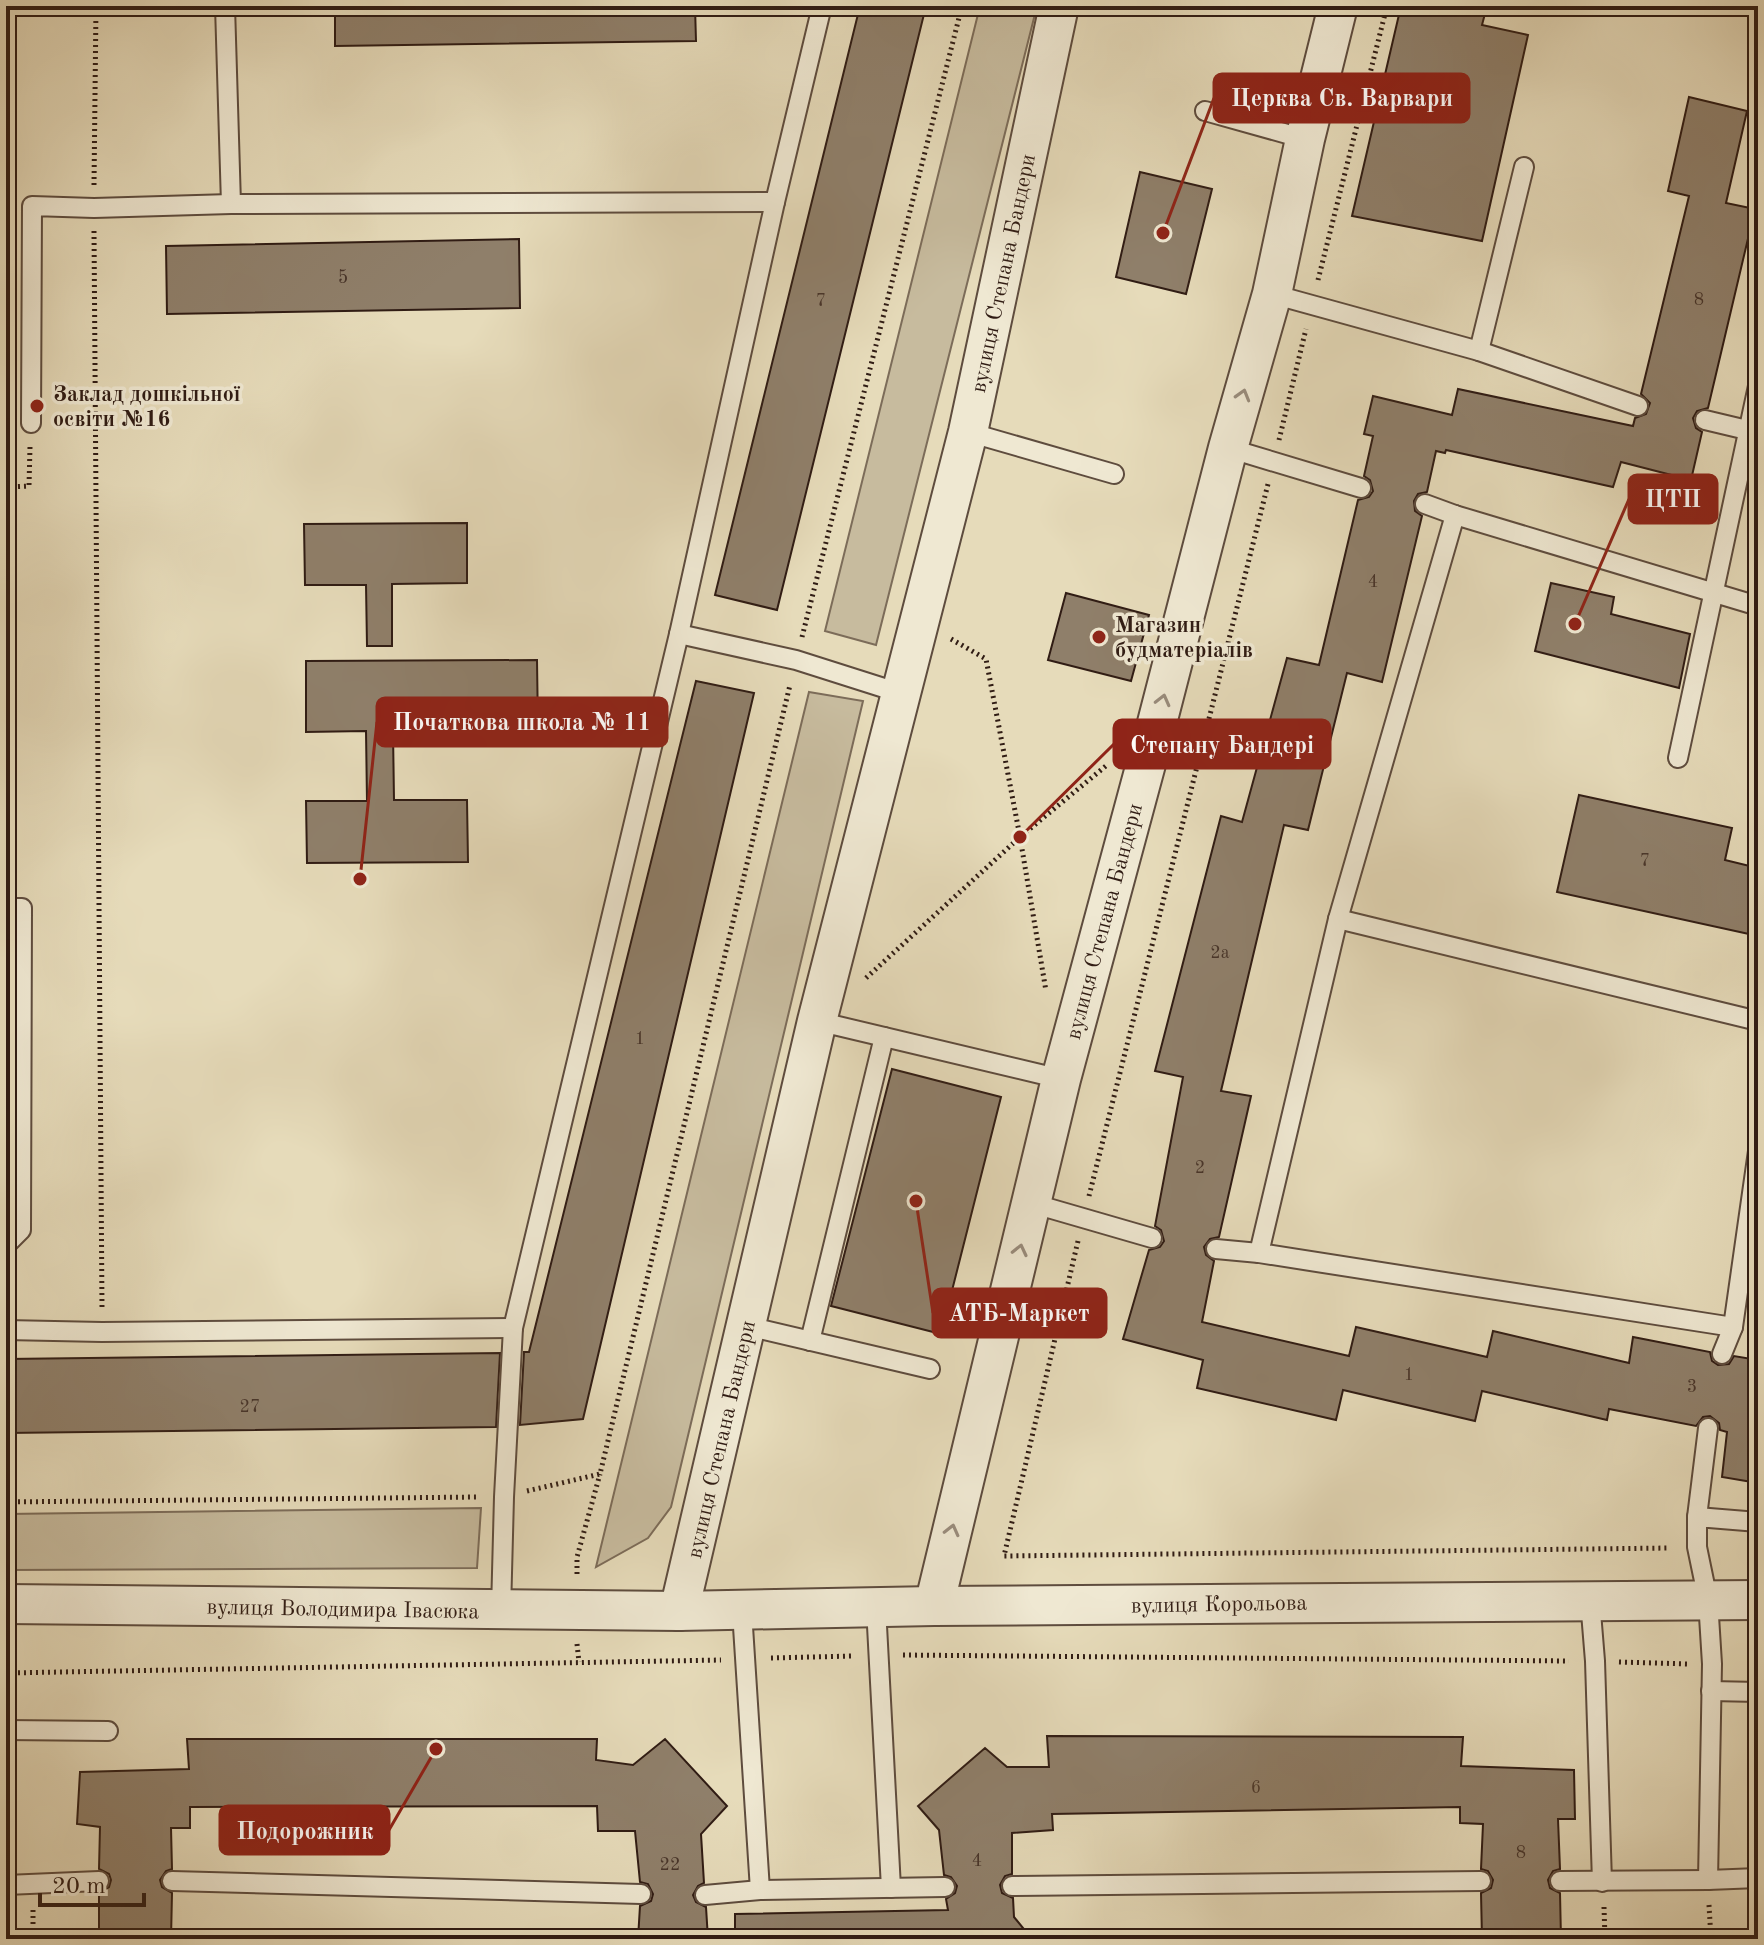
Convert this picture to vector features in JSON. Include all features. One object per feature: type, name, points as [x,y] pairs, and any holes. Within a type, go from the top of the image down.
[{"type":"street","name":"вулиця Степана Бандери","points":[[679,1611],[817,1021],[968,432],[1059,6]]},
{"type":"street","name":"вулиця Степана Бандери","points":[[934,1606],[1061,1079],[1228,448],[1272,294],[1305,139],[1338,6]]},
{"type":"street","name":"вулиця Корольова","points":[[679,1611],[934,1606],[1758,1600]]},
{"type":"street","name":"вулиця Володимира Івасюка","points":[[6,1604],[679,1611]]},
{"type":"lane","points":[[225,6],[231,204]]},
{"type":"lane","points":[[501,1611],[513,1328],[679,634],[822,6]]},
{"type":"lane","points":[[1205,111],[1305,139]]},
{"type":"lane","points":[[1479,351],[1524,167]]},
{"type":"lane","points":[[31,423],[32,206],[775,202]]},
{"type":"lane","points":[[1272,294],[1479,351],[1638,406]]},
{"type":"lane","points":[[1678,758],[1758,386]]},
{"type":"lane","points":[[1705,420],[1747,430]]},
{"type":"lane","points":[[968,432],[1114,474]]},
{"type":"lane","points":[[1228,448],[1361,488]]},
{"type":"lane","points":[[1425,504],[1758,606]]},
{"type":"lane","points":[[1259,1253],[1338,919],[1455,515]]},
{"type":"lane","points":[[679,634],[796,660],[903,694]]},
{"type":"lane","points":[[6,908],[22,908],[21,1230],[6,1245]]},
{"type":"lane","points":[[1338,919],[1758,1021]]},
{"type":"lane","points":[[817,1021],[1061,1079]]},
{"type":"lane","points":[[810,1341],[884,1037]]},
{"type":"lane","points":[[1722,1354],[1733,1327],[1758,1151]]},
{"type":"lane","points":[[1031,1203],[1152,1238]]},
{"type":"lane","points":[[1216,1249],[1259,1253],[1733,1327]]},
{"type":"lane","points":[[747,1326],[930,1369]]},
{"type":"lane","points":[[6,1330],[513,1328]]},
{"type":"lane","points":[[1708,1428],[1697,1517],[1697,1547],[1708,1600],[1712,1664],[1708,1880]]},
{"type":"lane","points":[[1697,1517],[1758,1522]]},
{"type":"lane","points":[[1590,1600],[1595,1661],[1602,1882]]},
{"type":"lane","points":[[876,1607],[891,1888]]},
{"type":"lane","points":[[742,1611],[760,1890]]},
{"type":"lane","points":[[1711,1691],[1758,1692]]},
{"type":"lane","points":[[6,1730],[108,1731]]},
{"type":"lane","points":[[1560,1881],[1758,1878]]},
{"type":"lane","points":[[6,1885],[99,1881]]},
{"type":"lane","points":[[172,1881],[641,1894]]},
{"type":"lane","points":[[1012,1886],[1481,1881]]},
{"type":"lane","points":[[705,1895],[760,1890],[945,1887]]},
{"type":"lane","points":[[727,1894],[728,1914]]},
{"type":"path","points":[[96,6],[94,208],[102,1332]]},
{"type":"path","points":[[579,1662],[575,1611],[577,1557],[600,1474],[796,660],[962,6]]},
{"type":"path","points":[[1387,6],[1083,1218],[1004,1556],[1697,1547]]},
{"type":"path","points":[[6,487],[29,486],[31,423]]},
{"type":"path","points":[[920,620],[986,659],[1048,1004]]},
{"type":"path","points":[[861,982],[1020,837],[1112,761]]},
{"type":"path","points":[[6,1502],[504,1497],[600,1474]]},
{"type":"path","points":[[6,1673],[880,1655],[1712,1664]]},
{"type":"path","points":[[1708,1880],[1711,1939]]},
{"type":"shaded area","points":[[980,6],[1037,6],[876,645],[825,631]]},
{"type":"shaded area","points":[[809,692],[863,701],[671,1507],[648,1538],[596,1567]]},
{"type":"shaded area","points":[[481,1508],[477,1568],[6,1570],[6,1514]]},
{"type":"building","points":[[335,6],[695,6],[696,41],[335,46]]},
{"type":"building","points":[[860,6],[926,6],[777,610],[715,595]]},
{"type":"building","points":[[1401,6],[1487,6],[1482,25],[1528,35],[1482,241],[1352,216]]},
{"type":"building","points":[[1689,97],[1747,111],[1726,203],[1755,209],[1708,408],[1697,411],[1693,418],[1696,428],[1702,432],[1691,480],[1621,462],[1613,487],[1446,450],[1445,453],[1436,451],[1427,492],[1418,494],[1414,501],[1415,511],[1422,516],[1382,682],[1347,673],[1308,830],[1284,825],[1221,1091],[1251,1096],[1219,1237],[1210,1239],[1204,1247],[1206,1255],[1214,1261],[1202,1322],[1349,1356],[1356,1327],[1487,1357],[1493,1331],[1629,1363],[1633,1337],[1710,1352],[1712,1361],[1718,1365],[1729,1364],[1734,1356],[1758,1360],[1758,1483],[1722,1477],[1727,1432],[1720,1430],[1719,1423],[1710,1416],[1703,1417],[1696,1426],[1609,1409],[1607,1420],[1482,1391],[1475,1421],[1343,1390],[1336,1420],[1197,1388],[1203,1360],[1123,1339],[1149,1250],[1160,1247],[1164,1241],[1161,1230],[1155,1226],[1183,1077],[1155,1071],[1221,816],[1242,822],[1287,658],[1319,665],[1358,500],[1369,497],[1373,491],[1370,480],[1364,476],[1373,436],[1364,434],[1373,396],[1452,415],[1458,389],[1633,426],[1635,418],[1646,414],[1650,403],[1641,394],[1689,196],[1668,191]]},
{"type":"building","points":[[1140,172],[1212,189],[1186,294],[1116,277]]},
{"type":"building","points":[[519,239],[520,308],[167,314],[166,246]]},
{"type":"building","points":[[467,523],[467,583],[392,584],[392,646],[367,646],[366,585],[305,585],[304,524]]},
{"type":"building","points":[[1551,583],[1614,597],[1611,614],[1690,634],[1679,688],[1535,651]]},
{"type":"building","name":"Магазин будматеріалів","points":[[1066,593],[1149,615],[1131,681],[1048,660]]},
{"type":"building","points":[[537,660],[538,730],[393,731],[394,800],[467,800],[468,862],[307,863],[306,801],[367,801],[366,731],[306,732],[306,661]]},
{"type":"building","points":[[696,681],[754,693],[583,1419],[520,1425],[524,1352],[529,1352]]},
{"type":"building","points":[[1579,795],[1732,828],[1725,860],[1758,868],[1758,936],[1557,892]]},
{"type":"building","points":[[892,1069],[1001,1097],[941,1334],[831,1306]]},
{"type":"building","points":[[500,1353],[496,1427],[6,1433],[6,1359]]},
{"type":"building","points":[[1047,1736],[1463,1737],[1461,1766],[1574,1770],[1575,1819],[1558,1819],[1560,1869],[1553,1871],[1548,1880],[1550,1888],[1560,1893],[1561,1939],[1482,1939],[1481,1893],[1491,1888],[1493,1880],[1488,1871],[1481,1869],[1483,1824],[1460,1823],[1460,1807],[1052,1814],[1053,1830],[1012,1833],[1012,1874],[1005,1876],[1000,1885],[1002,1893],[1013,1898],[1014,1917],[1032,1939],[735,1939],[735,1914],[948,1910],[946,1899],[955,1893],[957,1886],[951,1877],[944,1875],[939,1830],[918,1806],[985,1748],[1007,1767],[1049,1767]]},
{"type":"building","points":[[187,1739],[597,1739],[596,1760],[633,1765],[665,1739],[727,1806],[701,1834],[704,1883],[693,1895],[696,1902],[706,1907],[708,1939],[638,1939],[640,1906],[651,1901],[653,1894],[648,1884],[640,1882],[635,1831],[598,1831],[597,1806],[190,1807],[190,1828],[171,1828],[172,1869],[166,1871],[160,1880],[162,1887],[172,1893],[171,1939],[99,1939],[99,1893],[109,1887],[111,1880],[109,1874],[99,1869],[100,1827],[77,1824],[80,1772],[189,1769]]},
{"type":"place","name":"Церква Св. Варвари","points":[[1163,233]]},
{"type":"place","name":"Заклад дошкільної освіти №16","points":[[37,406]]},
{"type":"place","name":"ЦТП","points":[[1575,624]]},
{"type":"place","name":"Магазин будматеріалів","points":[[1099,637]]},
{"type":"place","name":"Степану Бандері","points":[[1020,837]]},
{"type":"place","name":"Початкова школа № 11","points":[[360,879]]},
{"type":"place","name":"АТБ-Маркет","points":[[916,1201]]},
{"type":"place","name":"Подорожник","points":[[436,1749]]}]
